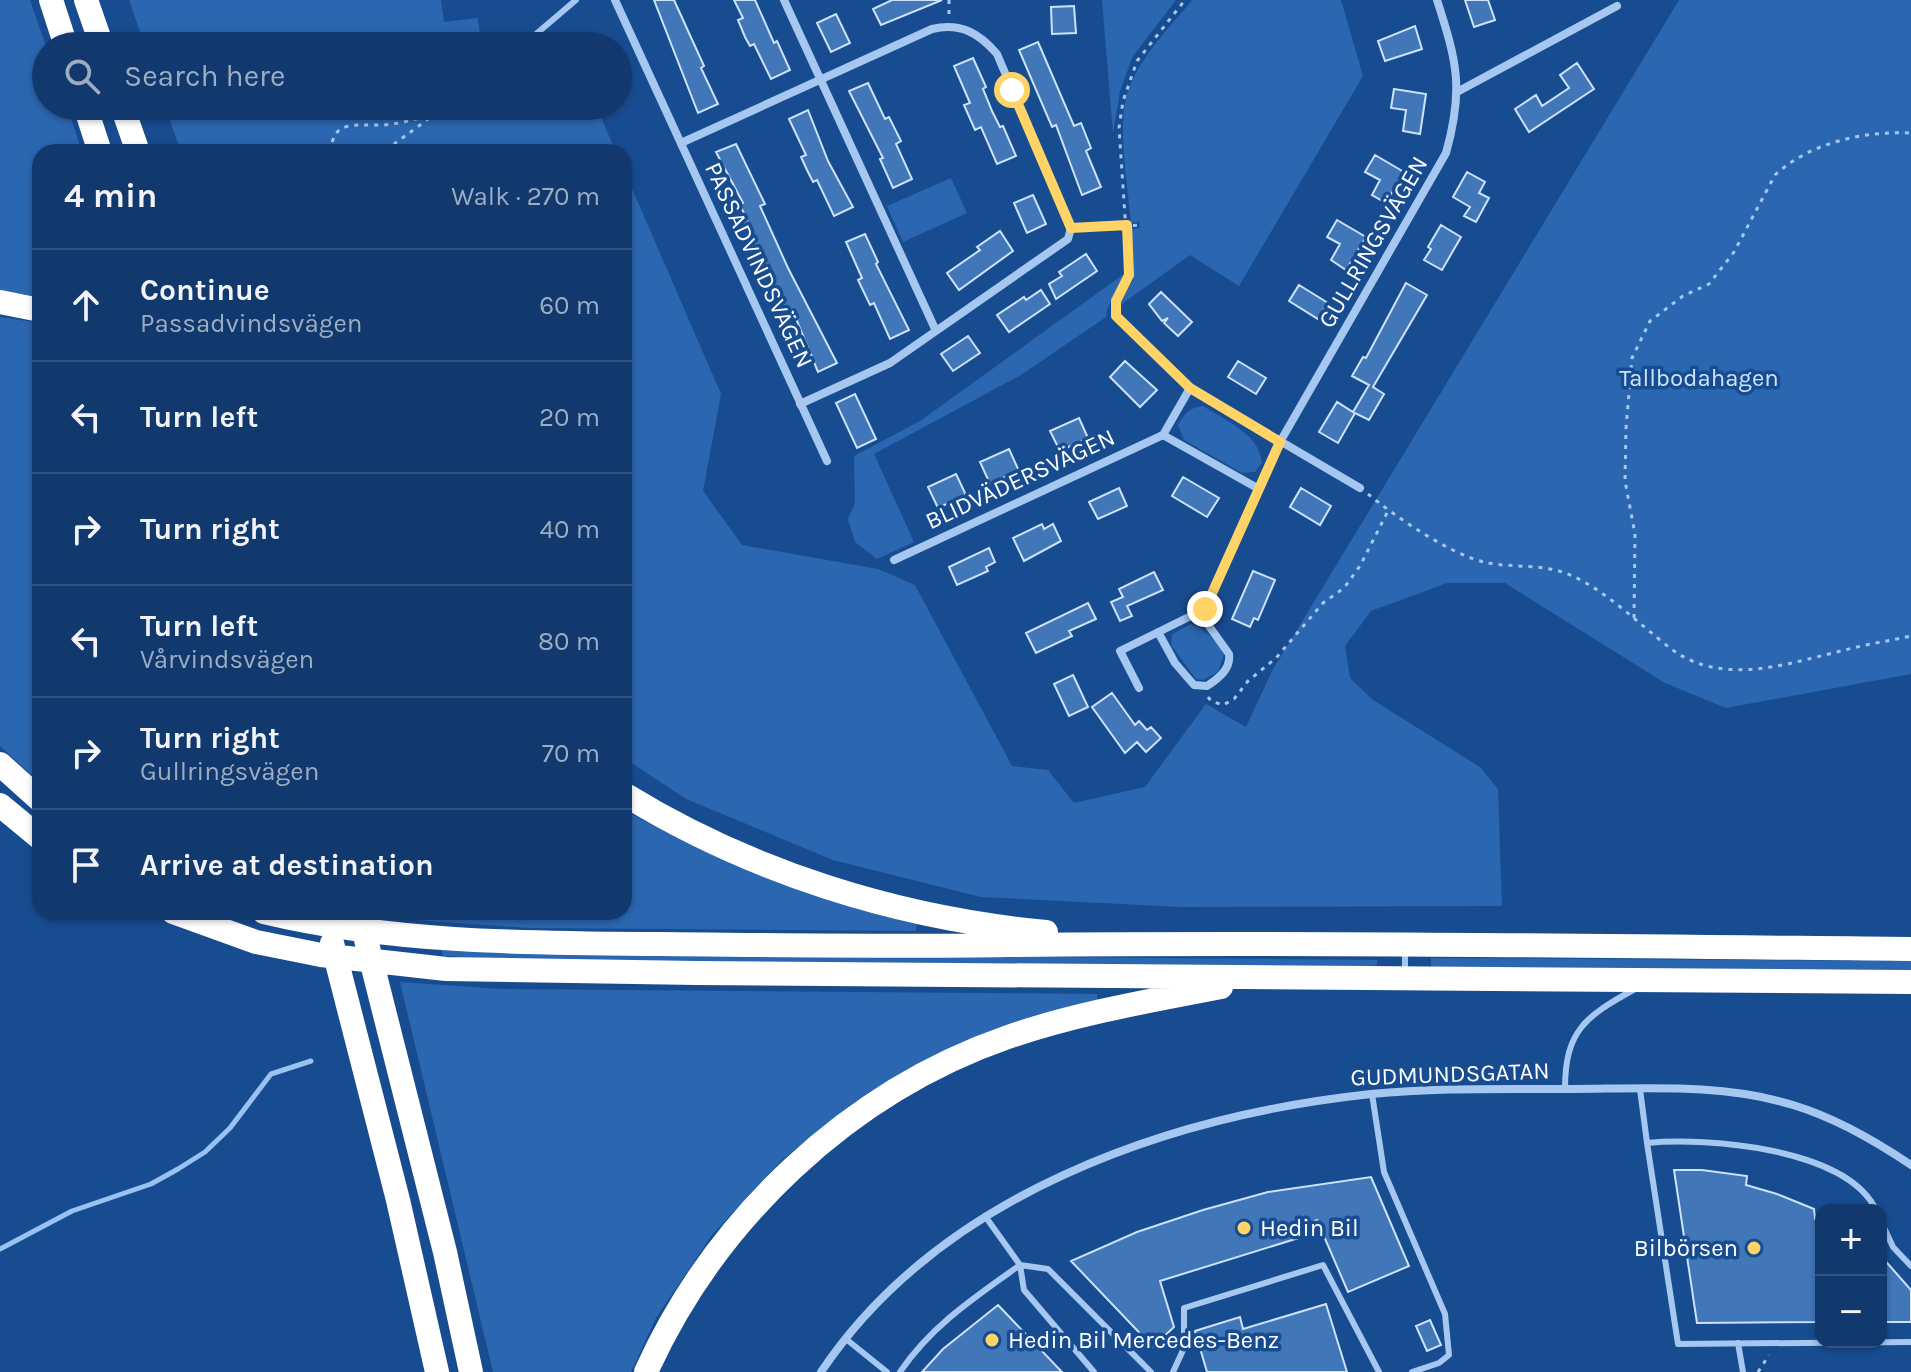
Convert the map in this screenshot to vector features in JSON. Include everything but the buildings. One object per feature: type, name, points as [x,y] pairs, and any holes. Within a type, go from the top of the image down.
[{"type":"highway","points":[[51,0],[61,32]]},
{"type":"highway","points":[[86,0],[97,32]]},
{"type":"highway","points":[[90,120],[97,144]]},
{"type":"highway","points":[[127,120],[136,144]]},
{"type":"highway","points":[[0,302],[32,308]]},
{"type":"highway","points":[[0,764],[32,793]]},
{"type":"highway","points":[[632,799],[715,843],[825,887],[878,903],[934,916],[1020,929],[1168,944]]},
{"type":"highway","points":[[0,805],[32,831]]},
{"type":"highway","points":[[195,920],[256,942],[321,955],[446,969],[1911,982]]},
{"type":"highway","points":[[296,920],[439,939],[714,945],[1168,944],[1911,949]]},
{"type":"highway","points":[[326,920],[398,1200],[437,1372]]},
{"type":"highway","points":[[361,920],[445,1252],[471,1372]]},
{"type":"highway","points":[[646,1372],[692,1288],[730,1235],[776,1185],[817,1147],[876,1102],[939,1065],[1007,1037],[1080,1016],[1266,977]]},
{"type":"street","name":"PASSADVINDSVÄGEN","points":[[615,0],[630,32]]},
{"type":"street","points":[[784,0],[936,331]]},
{"type":"street","name":"GULLRINGSVÄGEN","points":[[1199,612],[1205,609],[1280,442],[1441,166],[1450,139],[1457,92],[1455,58],[1437,0]]},
{"type":"street","points":[[1457,92],[1617,6]]},
{"type":"street","name":"PASSADVINDSVÄGEN","points":[[681,143],[932,29],[958,27],[974,33],[997,54],[1071,228],[1068,239],[890,363],[800,404]]},
{"type":"street","name":"PASSADVINDSVÄGEN","points":[[632,37],[827,461]]},
{"type":"street","points":[[1116,316],[1190,388],[1360,488]]},
{"type":"street","points":[[1190,388],[1163,435],[1259,489]]},
{"type":"street","name":"BLIDVÄDERSVÄGEN","points":[[894,560],[1163,435]]},
{"type":"street","points":[[1139,688],[1120,651],[1158,632],[1199,612],[1205,624],[1227,648],[1230,661],[1225,672],[1207,686],[1194,685],[1175,663],[1158,632]]},
{"type":"street","name":"GUDMUNDSGATAN","points":[[821,1372],[845,1338],[886,1292],[924,1258],[985,1216],[1066,1175],[1168,1137],[1277,1108],[1372,1094],[1464,1089],[1640,1089],[1737,1093],[1792,1104],[1853,1129],[1911,1165]]},
{"type":"lane","points":[[538,32],[576,0]]},
{"type":"lane","points":[[1405,945],[1405,978]]},
{"type":"lane","points":[[1565,1089],[1571,1041],[1606,1005],[1652,980]]},
{"type":"lane","points":[[1640,1089],[1678,1344],[1911,1342]]},
{"type":"lane","points":[[1372,1094],[1384,1172],[1445,1314],[1449,1355],[1439,1363],[1412,1372]]},
{"type":"lane","points":[[1647,1143],[1712,1141],[1746,1144],[1780,1153],[1827,1168],[1864,1190],[1872,1204]]},
{"type":"lane","points":[[985,1216],[1020,1265],[1024,1290],[1094,1372]]},
{"type":"lane","points":[[1887,1234],[1893,1247],[1911,1266]]},
{"type":"lane","points":[[900,1372],[948,1317],[1020,1265],[1048,1269],[1151,1372]]},
{"type":"lane","points":[[1173,1372],[1184,1348],[1184,1308],[1323,1265],[1379,1372]]},
{"type":"lane","points":[[845,1338],[887,1372]]},
{"type":"lane","points":[[1738,1343],[1743,1372]]},
{"type":"path","points":[[1116,316],[1116,301],[1129,275],[1119,128],[1123,101],[1137,61],[1185,0]]},
{"type":"path","points":[[331,144],[336,132],[344,127],[406,120]]},
{"type":"path","points":[[394,144],[425,120]]},
{"type":"path","points":[[1634,618],[1635,534],[1625,481],[1626,428],[1632,358],[1650,321],[1683,296],[1709,284],[1734,252],[1775,175],[1784,167],[1851,136],[1911,133]]},
{"type":"path","points":[[1071,228],[1143,225]]},
{"type":"path","points":[[1360,488],[1388,511],[1462,555],[1486,563],[1556,570],[1592,588],[1673,651],[1708,666],[1744,670],[1795,664],[1911,636]]},
{"type":"path","points":[[1200,687],[1211,701],[1223,705],[1234,699],[1248,681],[1287,646],[1323,603],[1344,588],[1360,566],[1388,511]]},
{"type":"path","points":[[1758,1372],[1776,1343]]},
{"type":"green space","points":[[0,0],[30,0],[41,32],[32,32],[32,120],[72,120],[79,144],[32,144],[32,296],[0,291]]},
{"type":"green space","points":[[129,0],[441,0],[444,22],[478,18],[480,32],[140,32]]},
{"type":"green space","points":[[1102,0],[1176,0],[1133,56],[1120,91],[1113,134]]},
{"type":"green space","points":[[1192,0],[1341,0],[1363,76],[1239,286],[1190,255],[1119,306],[1133,280],[1131,229],[1140,228],[1139,222],[1131,223],[1126,177],[1123,127],[1126,98],[1145,58]]},
{"type":"green space","name":"Tallbodahagen","points":[[1679,0],[1911,0],[1911,674],[1726,708],[1665,683],[1505,583],[1447,583],[1371,611],[1345,646],[1350,678],[1373,700],[1480,767],[1498,789],[1502,906],[1182,907],[981,897],[833,860],[686,799],[632,763],[632,188],[721,394],[703,491],[742,545],[878,569],[915,585],[1012,766],[1048,770],[1074,803],[1145,787],[1206,704],[1246,727],[1272,671]]},
{"type":"green space","points":[[170,120],[602,120],[613,144],[178,144]]},
{"type":"green space","points":[[951,178],[967,213],[903,242],[887,206]]},
{"type":"green space","points":[[1124,274],[1106,317],[1021,375],[874,454],[914,542],[877,559],[855,542],[848,519],[855,503],[854,456],[920,421]]},
{"type":"green space","points":[[0,317],[32,322],[32,776],[0,746]]},
{"type":"green space","points":[[1203,406],[1240,429],[1255,444],[1262,463],[1255,472],[1242,473],[1184,440],[1178,425],[1188,412]]},
{"type":"green space","points":[[1191,624],[1210,636],[1224,654],[1218,672],[1203,680],[1196,679],[1171,645],[1172,634]]},
{"type":"green space","points":[[632,814],[766,877],[840,903],[917,923],[916,931],[530,928],[413,920],[632,920]]},
{"type":"green space","points":[[441,948],[1377,960],[1377,965],[525,960],[443,956]]},
{"type":"green space","points":[[1431,958],[1911,961],[1911,970],[1431,967]]},
{"type":"green space","points":[[400,982],[501,989],[1097,994],[1098,1001],[1020,1022],[940,1052],[861,1097],[782,1160],[712,1235],[656,1318],[631,1372],[493,1372]]},
{"type":"waterway","points":[[0,1249],[72,1211],[151,1184],[178,1169],[205,1152],[230,1128],[271,1074],[311,1061]]},
{"type":"place","name":"Hedin Bil","points":[[1244,1228]]},
{"type":"place","name":"Bilbörsen","points":[[1754,1248]]},
{"type":"place","name":"Hedin Bil Mercedes-Benz","points":[[992,1340]]},
{"type":"route","points":[[1012,90],[1071,228],[1127,225],[1129,275],[1116,301],[1116,316],[1190,388],[1280,442],[1205,609]]}]
